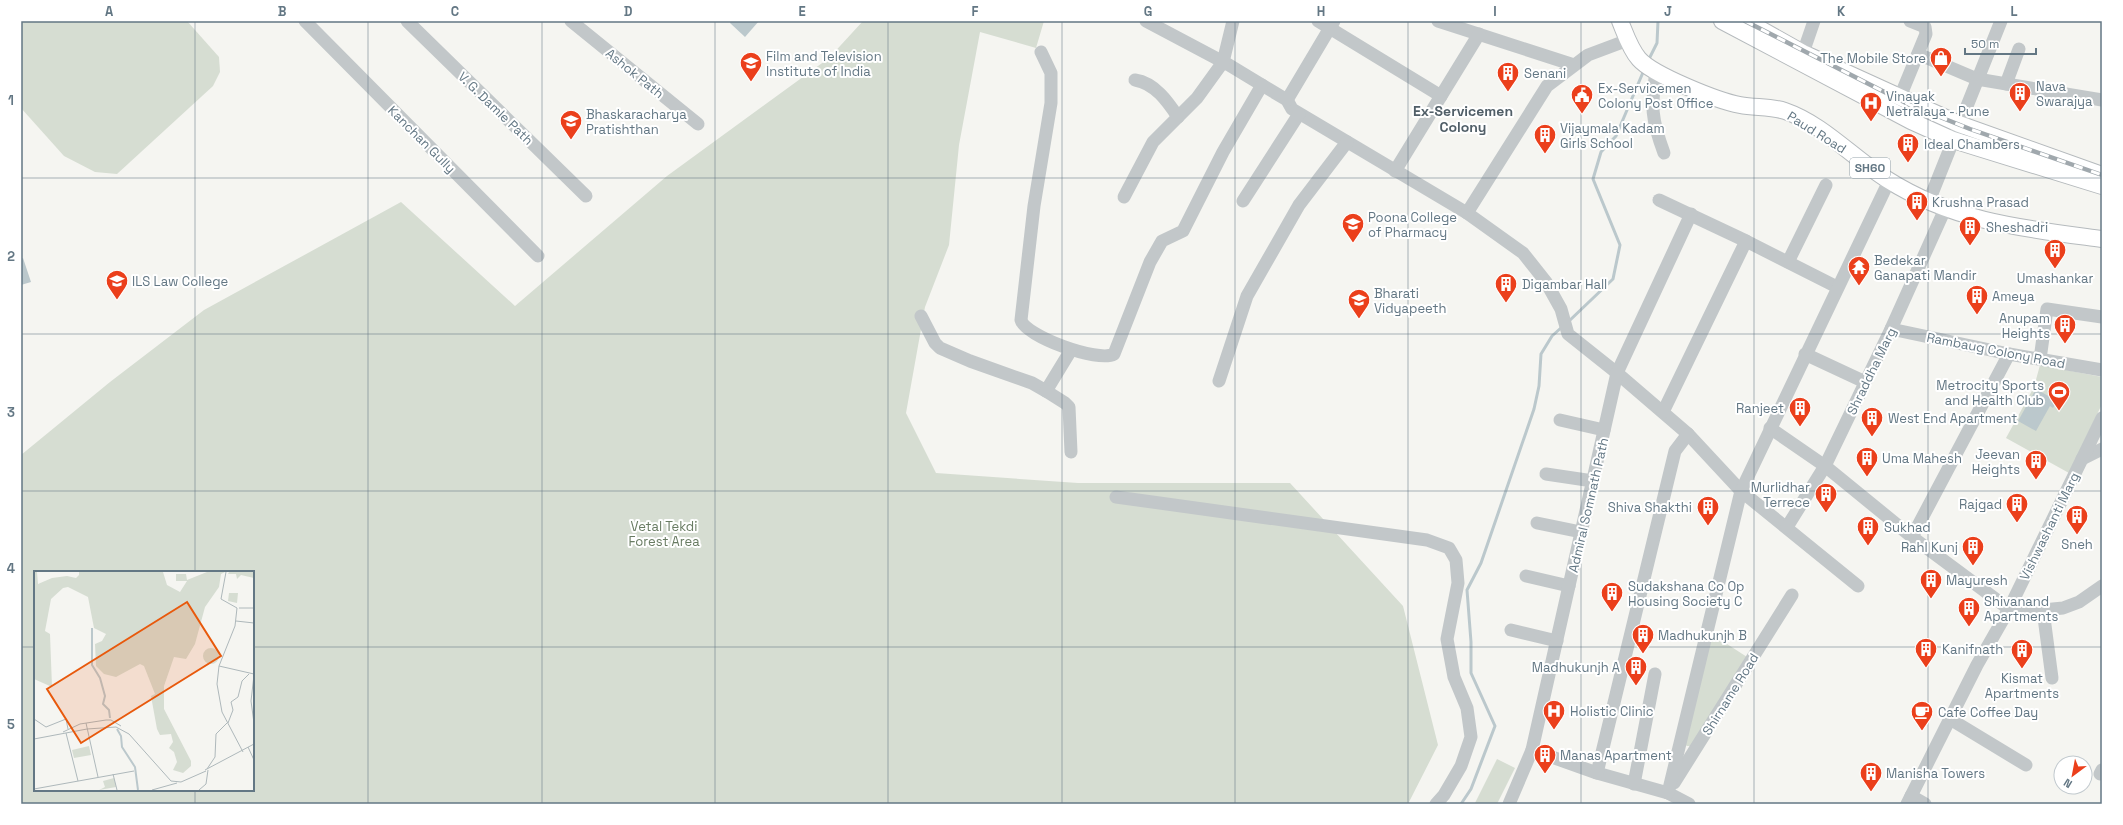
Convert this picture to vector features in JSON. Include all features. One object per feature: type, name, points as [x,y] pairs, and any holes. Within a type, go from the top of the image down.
[{"type":"main road","points":[[1620,21],[1634,53],[1649,66]]},
{"type":"main road","points":[[1722,21],[1905,117],[1953,140],[2102,186]]},
{"type":"main road","points":[[1746,21],[1803,53],[1959,124],[2102,175]]},
{"type":"main road","name":"Paud Road","points":[[1649,66],[1722,101],[1785,111],[1821,131],[1889,181],[1945,209],[2001,225],[2102,239]]},
{"type":"street","name":"Kanchan Gully","points":[[305,21],[538,256]]},
{"type":"street","name":"V. G. Damle Path","points":[[407,21],[586,196]]},
{"type":"street","name":"Ashok Path","points":[[571,21],[698,124]]},
{"type":"street","points":[[1146,21],[1223,62],[1287,100],[1292,110],[1467,213],[1523,253],[1546,282],[1561,308],[1568,334],[1617,373],[1688,434],[1741,490],[1858,586]]},
{"type":"street","points":[[1124,197],[1153,142],[1202,92],[1223,62],[1234,21]]},
{"type":"street","points":[[1318,21],[1332,24],[1441,96]]},
{"type":"street","points":[[1438,21],[1574,66]]},
{"type":"street","points":[[1803,53],[1814,21]]},
{"type":"street","points":[[1900,97],[1918,54],[1926,30],[1925,27],[1910,21]]},
{"type":"street","points":[[1929,202],[2001,21]]},
{"type":"street","points":[[1287,100],[1332,24]]},
{"type":"street","points":[[1395,171],[1479,34]]},
{"type":"street","points":[[1467,213],[1547,86],[1588,55],[1628,40]]},
{"type":"street","points":[[2006,84],[2019,49]]},
{"type":"street","points":[[1040,52],[1051,73],[1051,103],[1034,206],[1020,320],[1026,328],[1071,350],[1105,357],[1114,354],[1150,262],[1162,241],[1183,231],[1223,152],[1262,85]]},
{"type":"street","points":[[1918,54],[1977,79],[2102,100]]},
{"type":"street","points":[[1649,66],[1654,128],[1664,153]]},
{"type":"street","points":[[1135,80],[1142,81],[1158,92],[1166,99],[1178,117]]},
{"type":"street","points":[[1243,201],[1299,114]]},
{"type":"street","points":[[1219,381],[1247,296],[1299,205],[1347,142]]},
{"type":"street","points":[[1668,793],[1741,490],[1889,181]]},
{"type":"street","points":[[1788,262],[1826,185]]},
{"type":"street","points":[[1660,200],[1837,287]]},
{"type":"street","name":"Shraddha Marg","points":[[1787,527],[1826,466],[1891,329],[1945,209]]},
{"type":"street","name":"Admiral Somnath Path","points":[[1509,804],[1532,750],[1617,373],[1691,214]]},
{"type":"street","points":[[1663,412],[1746,241]]},
{"type":"street","points":[[2040,359],[2047,309],[2102,317]]},
{"type":"street","points":[[921,316],[935,343],[940,348],[970,361],[1032,383],[1065,402],[1070,409],[1071,452]]},
{"type":"street","name":"Rambaug Colony Road","points":[[1891,329],[2009,354],[2102,370]]},
{"type":"street","points":[[1046,391],[1071,350]]},
{"type":"street","points":[[1805,354],[1865,382]]},
{"type":"street","points":[[1912,537],[2009,354]]},
{"type":"street","name":"Vishwashanti Marg","points":[[1909,800],[1977,665],[2009,609],[2102,418]]},
{"type":"street","points":[[1560,420],[1604,430]]},
{"type":"street","points":[[1770,428],[1826,466],[1912,537],[2009,609],[2043,610],[2063,608],[2078,602],[2102,586]]},
{"type":"street","points":[[1597,774],[1675,451],[1688,434]]},
{"type":"street","points":[[2082,459],[2102,449]]},
{"type":"street","points":[[1546,474],[1593,481]]},
{"type":"street","points":[[1116,497],[1427,540],[1449,548],[1456,560],[1458,583],[1447,639],[1454,677],[1467,708],[1471,737],[1461,766],[1444,795],[1436,804]]},
{"type":"street","points":[[1537,523],[1581,532]]},
{"type":"street","points":[[1526,576],[1569,586]]},
{"type":"street","name":"Shirname Road","points":[[1668,793],[1792,595]]},
{"type":"street","points":[[2043,610],[2052,678]]},
{"type":"street","points":[[1511,630],[1557,641]]},
{"type":"street","points":[[1634,784],[1654,674]]},
{"type":"street","points":[[1950,719],[2026,765]]},
{"type":"street","points":[[1532,750],[1597,774],[1668,793],[1689,804]]},
{"type":"street","points":[[1909,800],[1925,804]]},
{"type":"green space","points":[[21,21],[187,21],[219,57],[220,72],[213,86],[117,174],[95,172],[64,156],[21,108]]},
{"type":"green space","name":"Vetal Tekdi Forest Area","points":[[863,21],[1044,21],[1036,48],[980,32],[959,145],[949,245],[925,307],[906,413],[936,473],[1078,483],[1290,483],[1403,606],[1438,745],[1408,804],[21,804],[21,455],[110,382],[204,310],[401,202],[515,306],[667,176],[829,58]]},
{"type":"green space","name":"Metrocity Sports and Health Club","points":[[2040,365],[2102,377],[2102,404],[2069,473],[2006,438],[2034,387]]},
{"type":"green space","points":[[1710,633],[1747,657],[1692,746],[1687,746],[1683,743]]},
{"type":"green space","points":[[1497,759],[1515,768],[1497,804],[1476,804],[1475,803]]},
{"type":"shaded area","points":[[731,21],[759,21],[745,37],[730,23]]},
{"type":"shaded area","points":[[23,258],[31,282],[21,285],[21,259]]},
{"type":"shaded area","points":[[2036,389],[2057,401],[2053,408],[2050,406],[2036,431],[2018,421]]},
{"type":"waterway","points":[[1648,61],[1657,43],[1658,21]]},
{"type":"waterway","points":[[1568,322],[1613,279],[1620,245],[1593,179],[1601,152],[1616,136],[1644,70]]},
{"type":"waterway","points":[[1461,804],[1471,789],[1495,726],[1471,673],[1471,642],[1467,590],[1481,563],[1534,409],[1539,386],[1541,354],[1552,336],[1562,327]]},
{"type":"railway","points":[[1745,21],[1910,105],[1970,129],[2102,175]]},
{"type":"place","name":"The Mobile Store","points":[[1941,78]]},
{"type":"place","name":"Film and Television Institute of India","points":[[751,82]]},
{"type":"place","name":"Senani","points":[[1508,92]]},
{"type":"place","name":"Nava Swarajya","points":[[2020,112]]},
{"type":"place","name":"Ex-Servicemen Colony Post Office","points":[[1582,114]]},
{"type":"place","name":"Vinayak Netralaya - Pune","points":[[1871,122]]},
{"type":"place","name":"Bhaskaracharya Pratishthan","points":[[571,140]]},
{"type":"place","name":"Vijaymala Kadam Girls School","points":[[1545,154]]},
{"type":"place","name":"Ideal Chambers","points":[[1908,164]]},
{"type":"place","name":"Krushna Prasad","points":[[1917,222]]},
{"type":"place","name":"Poona College of Pharmacy","points":[[1353,244]]},
{"type":"place","name":"Sheshadri","points":[[1970,246]]},
{"type":"place","name":"Umashankar","points":[[2055,270]]},
{"type":"place","name":"Bedekar Ganapati Mandir","points":[[1859,286]]},
{"type":"place","name":"ILS Law College","points":[[117,300]]},
{"type":"place","name":"Digambar Hall","points":[[1506,304]]},
{"type":"place","name":"Ameya","points":[[1977,316]]},
{"type":"place","name":"Bharati Vidyapeeth","points":[[1359,320]]},
{"type":"place","name":"Anupam Heights","points":[[2065,344]]},
{"type":"place","name":"Metrocity Sports and Health Club","points":[[2059,412]]},
{"type":"place","name":"Ranjeet","points":[[1800,428]]},
{"type":"place","name":"West End Apartment","points":[[1872,438]]},
{"type":"place","name":"Uma Mahesh","points":[[1867,478]]},
{"type":"place","name":"Jeevan Heights","points":[[2036,480]]},
{"type":"place","name":"Murlidhar Terrece","points":[[1826,514]]},
{"type":"place","name":"Rajgad","points":[[2017,524]]},
{"type":"place","name":"Shiva Shakthi","points":[[1708,526]]},
{"type":"place","name":"Sneh","points":[[2077,536]]},
{"type":"place","name":"Sukhad","points":[[1868,546]]},
{"type":"place","name":"Rahl Kunj","points":[[1973,566]]},
{"type":"place","name":"Mayuresh","points":[[1931,600]]},
{"type":"place","name":"Sudakshana Co Op Housing Society C","points":[[1612,612]]},
{"type":"place","name":"Shivanand Apartments","points":[[1969,628]]},
{"type":"place","name":"Madhukunjh B","points":[[1643,654]]},
{"type":"place","name":"Kanifnath","points":[[1926,668]]},
{"type":"place","name":"Kismat Apartments","points":[[2022,670]]},
{"type":"place","name":"Madhukunjh A","points":[[1636,686]]},
{"type":"place","name":"Holistic Clinic","points":[[1554,730]]},
{"type":"place","name":"Cafe Coffee Day","points":[[1922,732]]},
{"type":"place","name":"Manas Apartment","points":[[1545,774]]},
{"type":"place","name":"Manisha Towers","points":[[1871,792]]},
{"type":"district","name":"Ex-Servicemen Colony","points":[[1463,120]]}]
